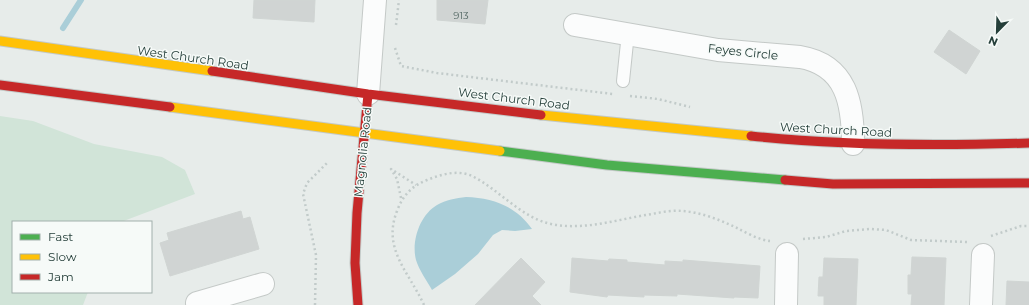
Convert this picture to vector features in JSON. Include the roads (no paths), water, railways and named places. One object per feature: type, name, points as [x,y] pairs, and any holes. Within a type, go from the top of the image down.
[{"type":"main road","name":"West Church Road","points":[[0,41],[368,94],[545,116],[767,138],[853,144],[945,146],[1029,143]]},
{"type":"main road","points":[[0,84],[246,117],[365,131],[394,137],[607,165],[834,184],[1029,183]]},
{"type":"main road","name":"Magnolia Road","points":[[358,305],[355,263],[357,213],[368,94]]},
{"type":"street","name":"Magnolia Road","points":[[368,94],[375,0]]},
{"type":"street","name":"Feyes Circle","points":[[575,24],[704,48],[800,58],[820,64],[833,73],[846,90],[850,102],[853,144]]},
{"type":"street","points":[[980,244],[981,305]]},
{"type":"street","points":[[786,305],[787,245]]},
{"type":"street","points":[[198,305],[197,303],[263,284]]},
{"type":"lane","points":[[622,81],[628,33]]},
{"type":"water","points":[[466,197],[485,199],[503,205],[519,214],[532,229],[515,231],[502,230],[493,235],[478,254],[455,274],[432,290],[421,272],[416,260],[415,245],[418,229],[426,215],[437,205]]},
{"type":"waterway","points":[[63,28],[81,0]]}]
